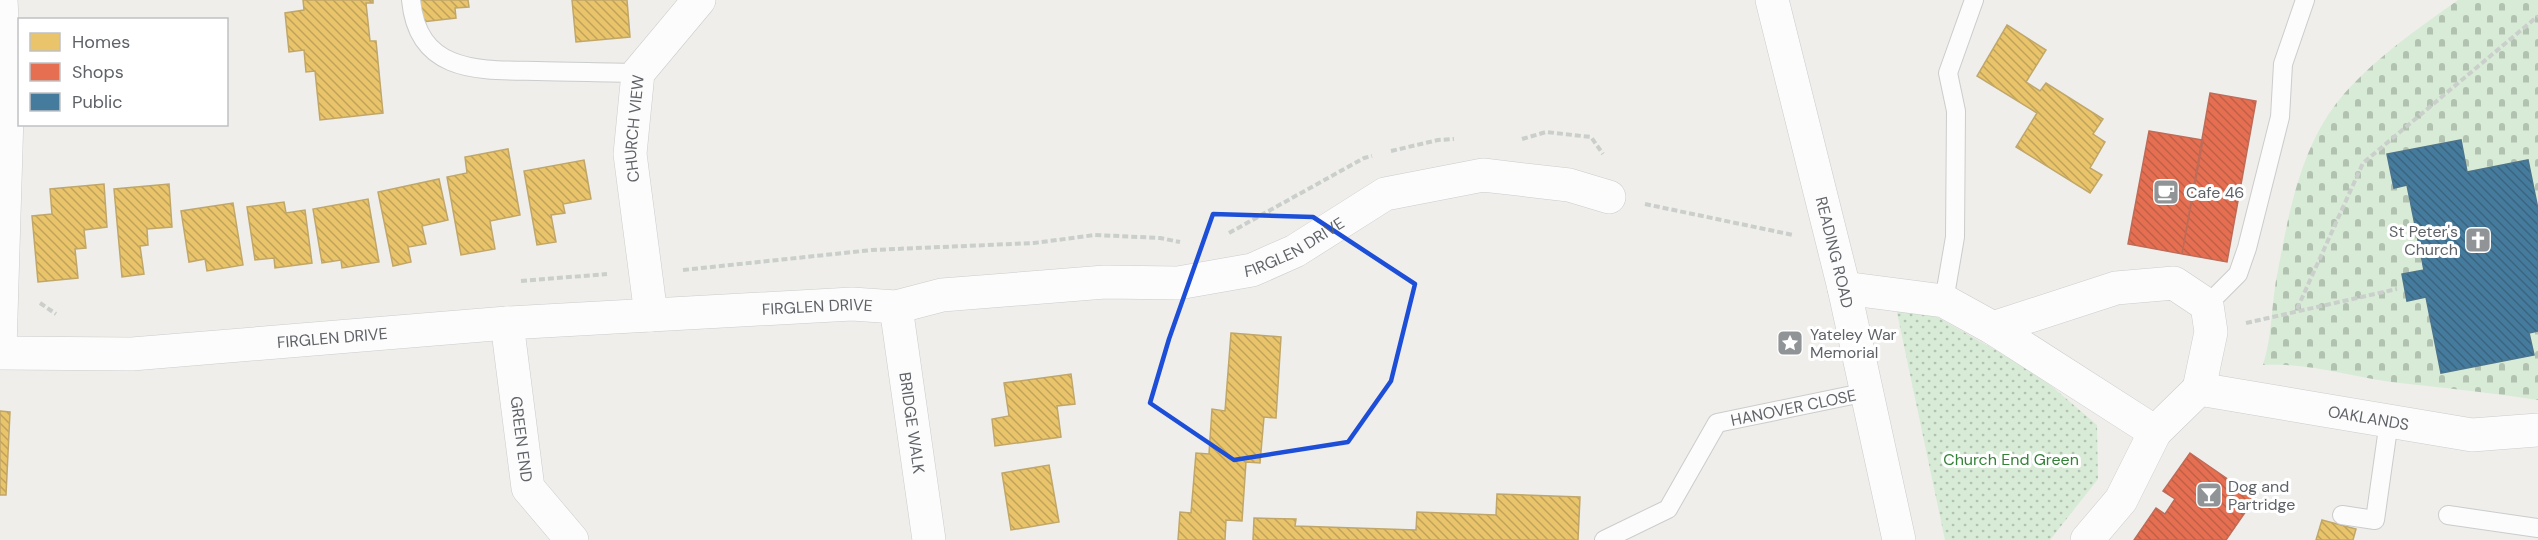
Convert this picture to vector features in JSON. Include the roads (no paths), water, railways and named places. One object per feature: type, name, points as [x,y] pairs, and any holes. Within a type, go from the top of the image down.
[{"type":"street","points":[[0,0],[7,115],[0,351]]},
{"type":"street","name":"CHURCH VIEW","points":[[651,315],[630,154],[638,73],[699,0]]},
{"type":"street","name":"READING ROAD","points":[[1772,0],[1844,288],[1899,540]]},
{"type":"street","name":"FIRGLEN DRIVE","points":[[0,351],[132,354],[507,323],[852,304],[896,307],[942,296],[1105,282],[1178,283],[1252,270],[1295,251],[1385,194],[1484,176],[1569,185],[1609,197]]},
{"type":"street","points":[[1993,328],[2116,288],[2174,283],[2209,319],[2199,389],[2155,432],[2121,500],[2088,540]]},
{"type":"street","points":[[1844,288],[1944,301],[1993,328],[2155,432]]},
{"type":"street","name":"BRIDGE WALK","points":[[896,307],[929,540]]},
{"type":"street","name":"GREEN END","points":[[507,323],[528,488],[572,540]]},
{"type":"street","name":"OAKLANDS","points":[[2199,389],[2472,435],[2538,430]]},
{"type":"lane","points":[[411,0],[419,33],[440,54],[471,69],[501,72],[523,70],[638,73]]},
{"type":"lane","points":[[1944,301],[1955,237],[1956,111],[1948,73],[1974,0]]},
{"type":"lane","points":[[2209,319],[2238,274],[2247,248],[2280,117],[2283,64],[2304,0]]},
{"type":"lane","name":"HANOVER CLOSE","points":[[1604,540],[1668,509],[1718,423],[1868,392]]},
{"type":"lane","points":[[2342,515],[2375,520],[2389,421]]},
{"type":"lane","points":[[2448,515],[2538,528]]},
{"type":"place","name":"Cafe 46","points":[[2166,192]]},
{"type":"place","name":"St Peter's Church","points":[[2478,240]]},
{"type":"place","name":"Yateley War Memorial","points":[[1790,343]]},
{"type":"place","name":"Dog and Partridge","points":[[2209,495]]},
{"type":"park label","name":"Church End Green","points":[[2011,459]]}]
